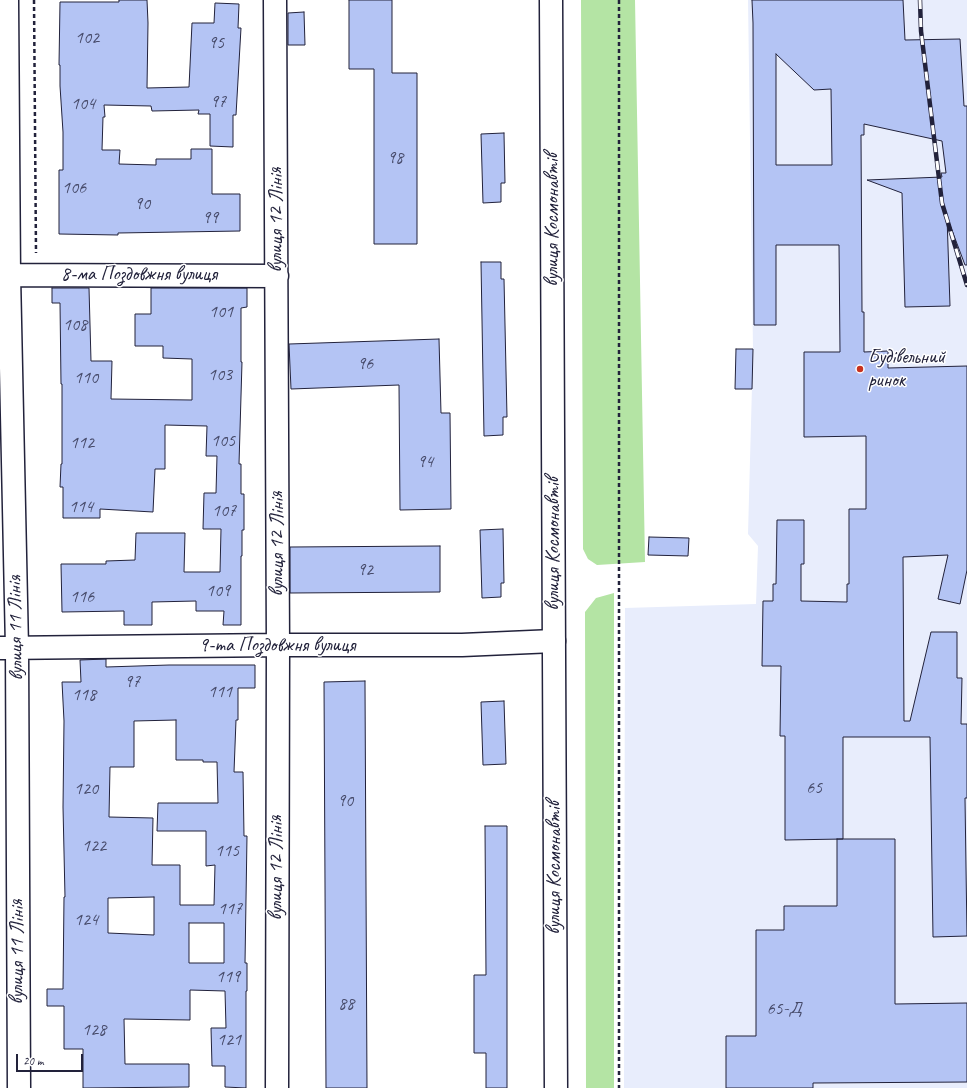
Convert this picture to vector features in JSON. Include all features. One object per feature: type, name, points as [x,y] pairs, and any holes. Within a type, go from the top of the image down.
[{"type":"street","name":"вулиця 11 Лінія","points":[[7,0],[4,275],[9,648],[9,903],[19,1088]]},
{"type":"street","name":"вулиця 12 Лінія","points":[[275,0],[278,645],[276,1088]]},
{"type":"street","name":"вулиця Космонавтів","points":[[551,0],[556,1088]]},
{"type":"street","name":"8-ма Поздовжня вулиця","points":[[4,275],[277,276]]},
{"type":"street","name":"9-та Поздовжня вулиця","points":[[9,648],[278,645],[462,645],[554,641]]},
{"type":"path","points":[[619,0],[619,1088]]},
{"type":"shaded area","points":[[748,0],[967,0],[967,1088],[624,1088],[625,608],[756,604],[758,546],[748,534],[753,349]]},
{"type":"green space","points":[[581,0],[635,0],[645,562],[597,565],[588,559],[583,549]]},
{"type":"green space","points":[[614,593],[614,1088],[586,1088],[585,612],[596,598]]},
{"type":"building","points":[[119,0],[147,0],[147,88],[189,87],[192,23],[214,23],[215,3],[239,4],[238,28],[241,28],[236,115],[233,115],[233,147],[210,146],[210,114],[198,114],[199,110],[152,111],[151,106],[104,105],[105,117],[103,117],[102,150],[120,150],[119,164],[156,165],[156,159],[191,159],[191,149],[212,149],[212,194],[240,194],[240,231],[118,233],[118,235],[59,234],[59,170],[63,170],[63,132],[59,65],[60,2],[119,2]]},
{"type":"building","points":[[349,0],[392,0],[392,73],[417,73],[417,244],[374,244],[374,69],[349,69]]},
{"type":"building","name":"Будівельний ринок","points":[[752,0],[903,0],[905,40],[960,39],[964,106],[967,106],[967,265],[965,265],[947,217],[950,306],[905,307],[902,193],[867,180],[942,177],[941,173],[946,173],[942,141],[864,124],[864,135],[861,135],[862,312],[864,312],[864,352],[888,351],[888,368],[967,366],[967,570],[960,604],[938,599],[948,555],[903,557],[904,721],[910,721],[931,632],[957,632],[957,678],[962,678],[961,724],[967,724],[967,798],[965,798],[967,936],[933,937],[930,737],[843,737],[843,839],[785,840],[785,736],[780,736],[781,666],[762,666],[763,601],[773,601],[773,584],[776,584],[777,520],[804,520],[804,564],[801,564],[801,601],[847,602],[847,584],[849,584],[849,509],[866,509],[866,436],[804,437],[804,352],[840,352],[839,245],[776,245],[776,325],[754,325]],"holes":[[[776,54],[814,90],[831,89],[832,165],[776,165]]]},
{"type":"building","points":[[304,12],[305,45],[288,45],[288,13]]},
{"type":"building","points":[[504,133],[505,183],[501,183],[501,202],[483,203],[481,134]]},
{"type":"building","points":[[481,262],[501,262],[501,279],[504,279],[507,417],[503,417],[503,435],[484,436]]},
{"type":"building","points":[[52,288],[89,288],[91,361],[112,361],[111,399],[192,400],[192,359],[163,358],[163,346],[135,346],[135,314],[151,314],[151,288],[247,288],[247,307],[241,308],[242,362],[239,464],[241,464],[241,494],[244,494],[244,530],[242,530],[241,556],[241,625],[223,625],[224,611],[196,611],[196,601],[152,602],[152,625],[124,625],[124,611],[62,612],[61,564],[106,564],[106,561],[135,560],[136,533],[185,533],[184,572],[220,572],[221,529],[203,529],[204,493],[216,493],[217,456],[206,456],[207,426],[165,425],[165,469],[155,469],[153,512],[100,509],[100,518],[63,518],[63,487],[60,487],[62,464],[62,384],[60,303],[52,303]]},
{"type":"building","points":[[439,339],[441,413],[450,413],[451,509],[400,510],[399,385],[291,389],[289,344]]},
{"type":"building","points":[[736,349],[753,349],[752,389],[735,389]]},
{"type":"building","points":[[503,529],[504,583],[501,583],[501,597],[482,598],[480,530]]},
{"type":"building","points":[[649,537],[689,538],[688,556],[648,555]]},
{"type":"building","points":[[440,546],[440,592],[290,593],[290,547]]},
{"type":"building","points":[[106,659],[106,667],[255,665],[255,688],[238,688],[238,720],[236,720],[234,772],[243,772],[244,836],[247,836],[245,963],[247,963],[246,1088],[225,1087],[225,1066],[212,1066],[211,1028],[226,1028],[225,991],[190,990],[190,1020],[124,1019],[125,1064],[189,1064],[189,1087],[83,1088],[83,1049],[64,1049],[64,1006],[47,1006],[47,989],[63,989],[65,897],[63,807],[64,721],[62,682],[81,682],[80,660]],"holes":[[[176,720],[176,760],[203,760],[203,762],[217,762],[218,803],[158,803],[157,831],[206,831],[206,866],[215,865],[214,905],[180,905],[180,865],[152,865],[153,818],[109,817],[110,767],[134,767],[134,721]],[[154,897],[154,935],[108,933],[108,898]],[[189,923],[224,923],[224,963],[189,963]]]},
{"type":"building","points":[[365,681],[367,1088],[326,1088],[324,682]]},
{"type":"building","points":[[504,701],[506,764],[483,765],[481,702]]},
{"type":"building","points":[[485,826],[507,826],[507,1088],[486,1088],[486,1053],[474,1053],[474,975],[486,975]]},
{"type":"building","points":[[837,839],[895,839],[895,1004],[967,1003],[967,1082],[813,1083],[813,1088],[726,1088],[726,1036],[756,1036],[756,930],[784,930],[784,906],[837,906]]},
{"type":"railway","points":[[920,0],[921,31],[942,203],[967,285]]},
{"type":"place","name":"Будівельний ринок","points":[[860,369]]}]
